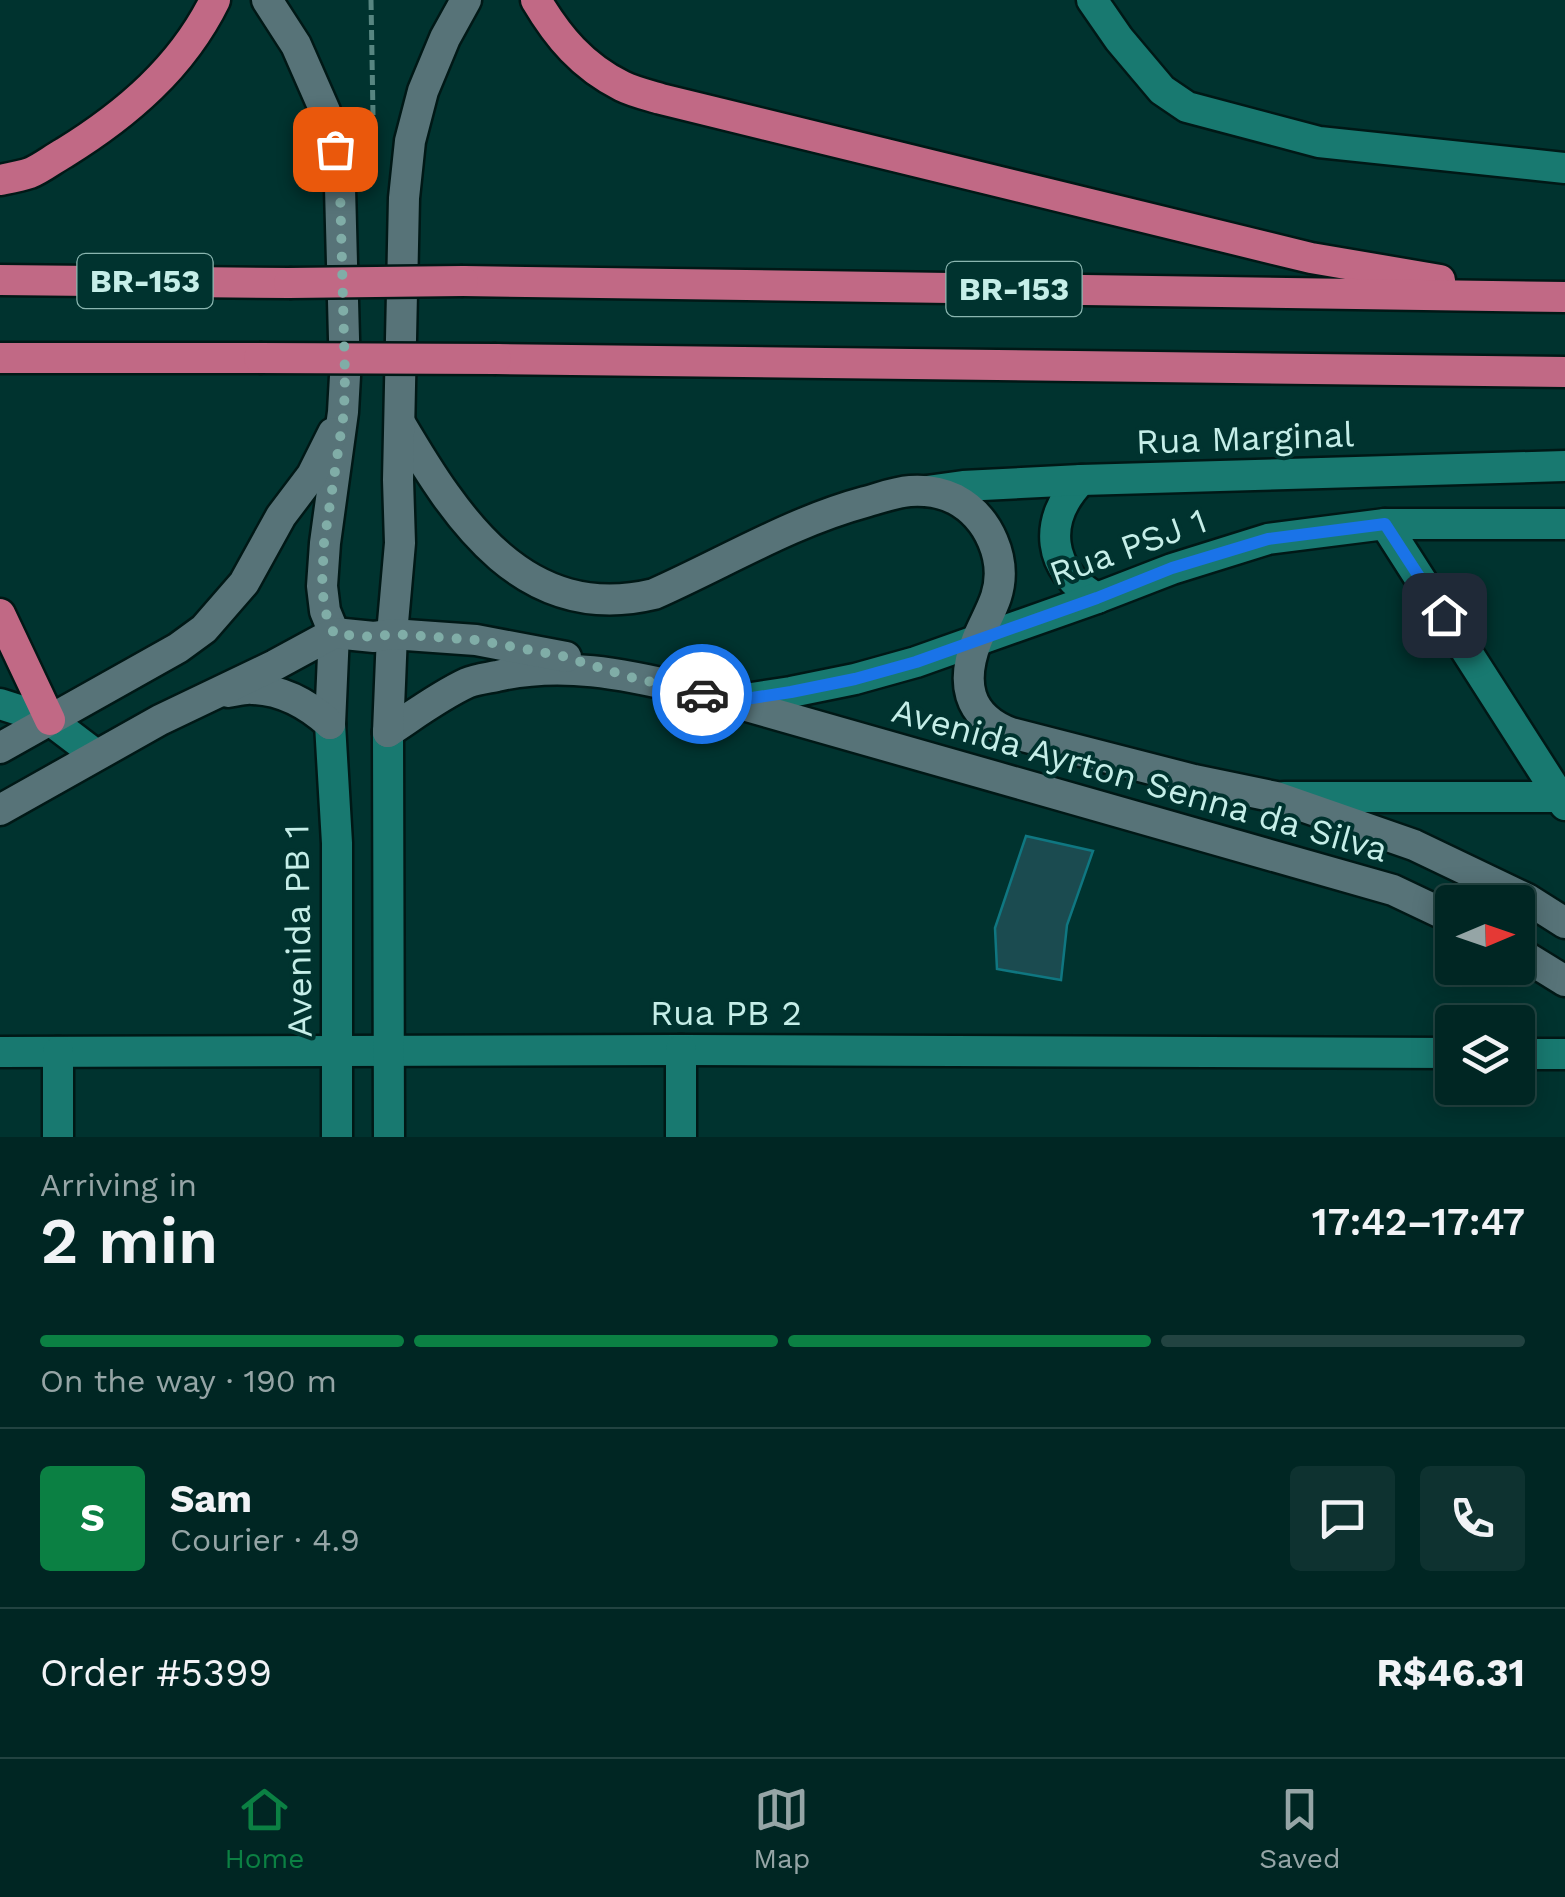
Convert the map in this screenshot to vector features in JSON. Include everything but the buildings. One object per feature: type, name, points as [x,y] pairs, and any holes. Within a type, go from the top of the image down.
[{"type":"highway","points":[[0,180],[31,172],[128,107],[174,65],[201,28],[215,0]]},
{"type":"highway","points":[[536,0],[560,40],[592,66],[622,86],[661,99],[1311,258],[1551,296]]},
{"type":"highway","name":"BR-153","points":[[0,280],[392,284],[463,281],[1551,296]]},
{"type":"highway","name":"BR-153","points":[[0,358],[496,359],[1565,372]]},
{"type":"highway","points":[[0,614],[50,720]]},
{"type":"main road","points":[[267,0],[296,45],[325,110],[340,188],[344,412],[324,543],[322,586],[325,611],[334,634],[330,724]]},
{"type":"main road","points":[[388,732],[400,543],[404,198],[410,142],[423,91],[466,0]]},
{"type":"main road","points":[[0,748],[192,640],[244,582],[281,516],[312,474],[344,412]]},
{"type":"main road","points":[[400,423],[463,518],[481,540],[518,572],[585,598],[608,601],[654,594],[816,518],[898,492],[927,491]]},
{"type":"main road","name":"Avenida Ayrton Senna da Silva","points":[[927,491],[942,494],[967,508],[996,548],[999,582],[970,662],[970,696],[984,719],[997,728],[1194,780],[1276,797],[1414,845],[1527,898],[1565,923]]},
{"type":"main road","points":[[0,810],[160,720],[334,634],[476,640],[562,656],[630,677]]},
{"type":"main road","points":[[388,732],[471,681],[497,675],[540,668],[630,677]]},
{"type":"main road","name":"Avenida Ayrton Senna da Silva","points":[[630,677],[687,689],[1393,890],[1435,910]]},
{"type":"main road","points":[[218,694],[253,688],[287,697],[300,701],[330,724]]},
{"type":"main road","points":[[1535,962],[1565,981]]},
{"type":"street","points":[[1092,0],[1162,90],[1187,107],[1319,142],[1565,168]]},
{"type":"street","name":"Rua Marginal","points":[[927,491],[1081,480],[1565,466]]},
{"type":"street","points":[[1081,480],[1060,507],[1055,540],[1072,581],[1097,598]]},
{"type":"street","points":[[1385,524],[1563,800]]},
{"type":"street","name":"Rua PSJ 1","points":[[726,702],[855,679],[916,662],[1172,568],[1268,539],[1385,524],[1565,524]]},
{"type":"street","points":[[0,704],[50,720],[96,754]]},
{"type":"street","name":"Avenida PB 1","points":[[330,724],[337,843],[337,1137]]},
{"type":"street","points":[[388,732],[388,1137]]},
{"type":"street","points":[[1276,797],[1563,800]]},
{"type":"street","points":[[681,1050],[681,1137]]},
{"type":"street","name":"Rua PB 2","points":[[0,1052],[1435,1053]]},
{"type":"street","points":[[58,1052],[58,1137]]},
{"type":"street","points":[[1535,1054],[1565,1054]]},
{"type":"path","points":[[370,0],[374,183]]},
{"type":"way so far","points":[[335,149],[340,188],[344,412],[324,543],[322,586],[325,611],[334,634],[476,640],[562,656],[702,694]]},
{"type":"route","points":[[702,694],[726,702],[855,679],[916,662],[1172,568],[1268,539],[1385,524],[1444,615]]}]
